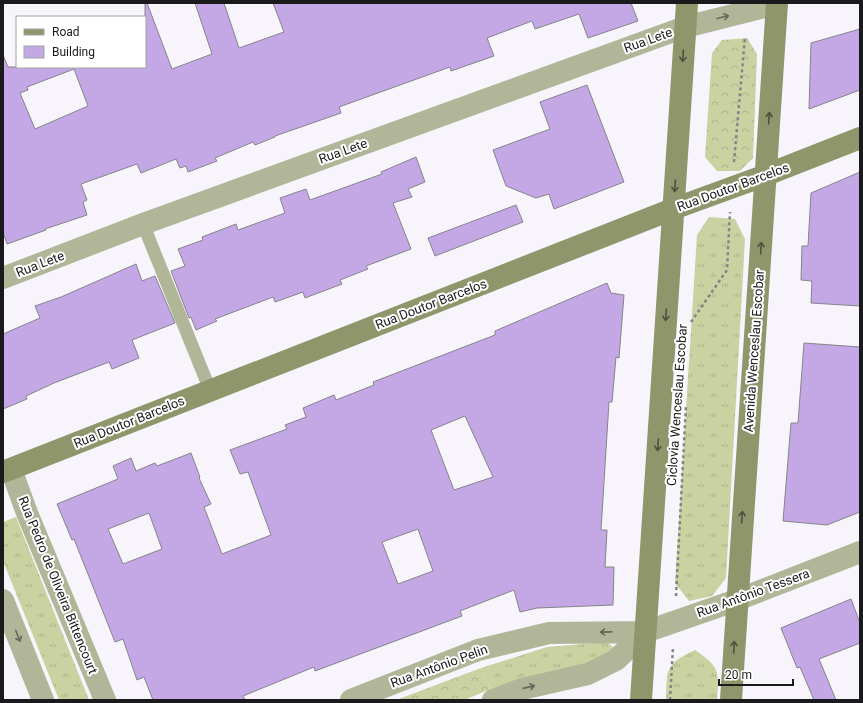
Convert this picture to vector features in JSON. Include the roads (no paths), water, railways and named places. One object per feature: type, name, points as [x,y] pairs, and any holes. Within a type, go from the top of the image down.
[{"type":"main road","points":[[641,700],[687,3]]},
{"type":"main road","name":"Avenida Wenceslau Escobar","points":[[731,700],[777,3]]},
{"type":"main road","name":"Rua Doutor Barcelos","points":[[7,471],[673,209],[732,188],[860,138]]},
{"type":"street","name":"Rua Lete","points":[[3,278],[143,224],[685,27],[777,3]]},
{"type":"street","name":"Rua Pedro de Oliveira Bittencourt","points":[[7,471],[27,513],[105,700]]},
{"type":"street","name":"Rua Antônio Tessera","points":[[645,632],[737,600],[860,552]]},
{"type":"street","points":[[3,600],[43,700]]},
{"type":"street","name":"Rua Antônio Pelin","points":[[351,700],[478,650],[549,633],[645,632]]},
{"type":"street","points":[[493,700],[522,689],[588,674],[616,660],[645,632]]},
{"type":"lane","points":[[143,224],[210,390]]}]
